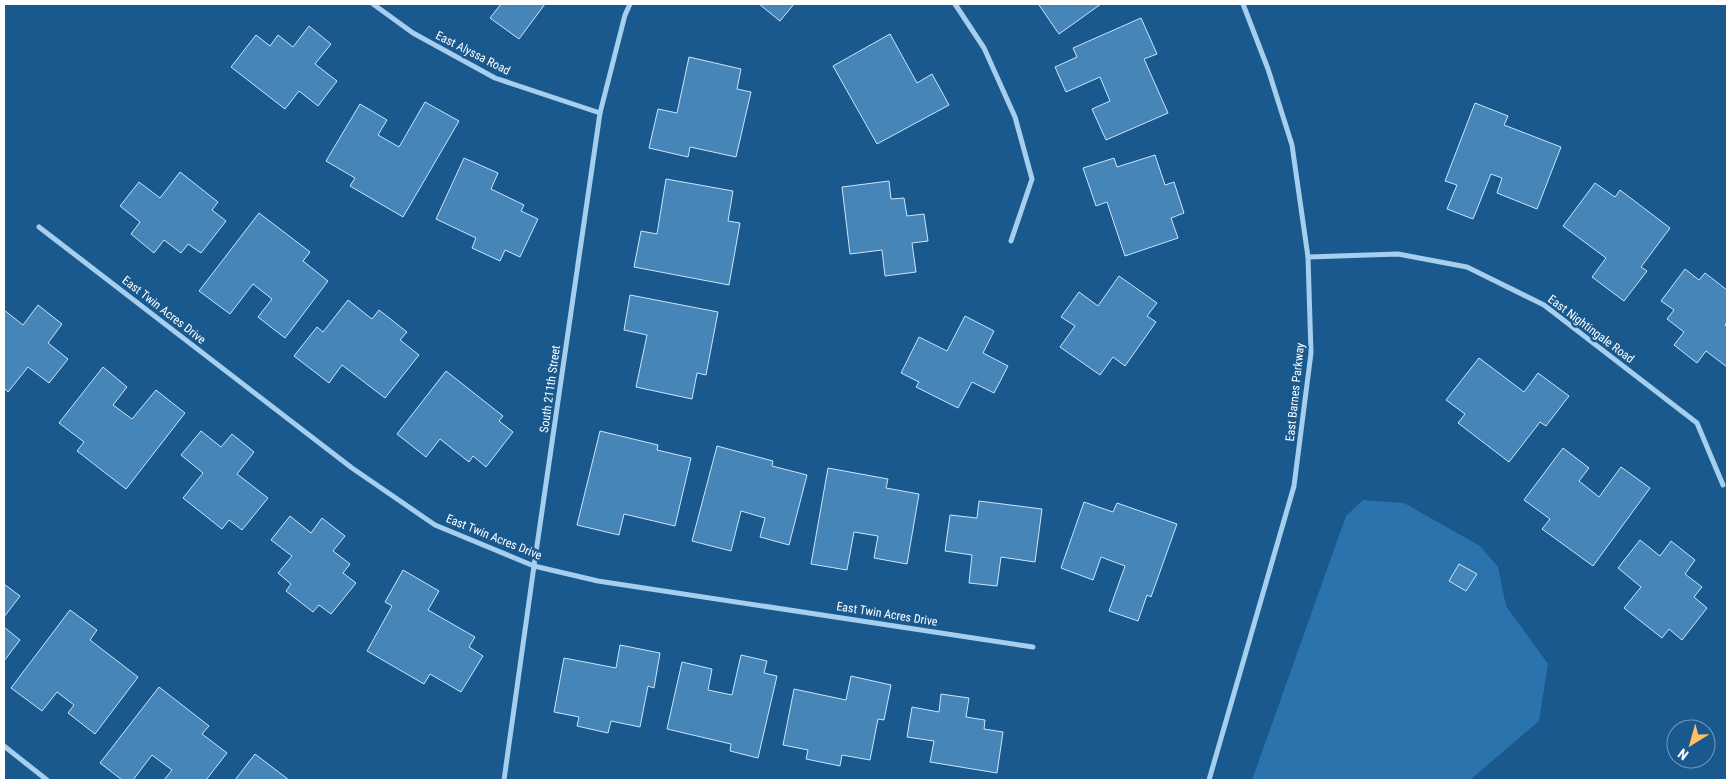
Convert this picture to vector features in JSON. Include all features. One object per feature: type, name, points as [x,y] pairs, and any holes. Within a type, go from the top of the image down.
[{"type":"street","name":"East Alyssa Road","points":[[373,4],[413,33],[495,78],[600,113]]},
{"type":"street","name":"South 211th Street","points":[[504,780],[600,113],[625,15],[630,4]]},
{"type":"street","points":[[955,4],[984,48],[1007,100],[1014,117],[1032,179],[1011,242]]},
{"type":"street","name":"East Barnes Parkway","points":[[1209,780],[1294,486],[1312,353],[1308,257],[1292,146],[1268,69],[1244,4]]},
{"type":"street","name":"East Twin Acres Drive","points":[[39,227],[352,468],[436,525],[534,566],[598,581],[1033,646]]},
{"type":"street","name":"East Nightingale Road","points":[[1308,257],[1398,254],[1467,267],[1544,305],[1697,424],[1723,484]]},
{"type":"street","points":[[4,746],[47,780]]},
{"type":"shaded area","points":[[1363,500],[1404,503],[1480,546],[1498,567],[1506,606],[1548,664],[1539,721],[1470,780],[1252,780],[1346,516]]},
{"type":"building","points":[[501,4],[545,4],[519,39],[490,18]]},
{"type":"building","points":[[759,4],[794,4],[780,21]]},
{"type":"building","points":[[1101,4],[1059,34],[1039,5]]},
{"type":"building","points":[[1141,18],[1157,54],[1144,59],[1168,113],[1106,140],[1092,109],[1110,101],[1100,77],[1066,92],[1055,67],[1077,57],[1073,48]]},
{"type":"building","points":[[309,26],[331,44],[315,64],[337,81],[318,106],[299,91],[285,109],[231,67],[256,35],[270,46],[278,35],[293,47]]},
{"type":"building","points":[[890,34],[917,83],[932,74],[949,105],[877,144],[833,66]]},
{"type":"building","points":[[689,57],[741,69],[737,89],[751,92],[736,157],[690,147],[688,157],[649,148],[658,109],[677,113]]},
{"type":"building","points":[[425,102],[459,121],[403,217],[350,186],[355,178],[326,161],[360,104],[387,120],[378,135],[399,147]]},
{"type":"building","points":[[1475,103],[1508,116],[1504,125],[1561,147],[1537,209],[1497,193],[1502,178],[1491,174],[1473,219],[1447,209],[1457,185],[1445,181]]},
{"type":"building","points":[[1155,155],[1165,185],[1174,182],[1184,213],[1171,218],[1178,238],[1125,256],[1107,202],[1096,206],[1083,168],[1114,158],[1117,167]]},
{"type":"building","points":[[464,158],[498,173],[491,189],[524,205],[521,211],[538,219],[520,257],[505,250],[500,261],[472,248],[476,238],[436,219]]},
{"type":"building","points":[[180,172],[218,202],[212,210],[226,221],[201,253],[188,244],[181,253],[164,240],[154,253],[131,234],[140,222],[120,206],[139,182],[160,198]]},
{"type":"building","points":[[666,179],[733,191],[728,221],[740,223],[729,285],[634,267],[641,231],[657,234]]},
{"type":"building","points":[[889,181],[891,199],[904,198],[907,216],[924,214],[928,241],[912,243],[916,272],[885,276],[882,250],[850,254],[842,187]]},
{"type":"building","points":[[1595,183],[1615,197],[1620,190],[1670,228],[1641,267],[1647,271],[1624,301],[1592,277],[1606,258],[1563,226]]},
{"type":"building","points":[[259,213],[310,252],[303,261],[328,281],[285,338],[258,317],[272,299],[253,284],[230,314],[199,291]]},
{"type":"building","points":[[1685,269],[1699,280],[1705,273],[1727,290],[1727,322],[1725,325],[1727,327],[1727,367],[1706,351],[1697,363],[1674,345],[1684,332],[1667,319],[1674,310],[1661,301]]},
{"type":"building","points":[[1119,276],[1157,303],[1147,316],[1156,322],[1125,366],[1113,357],[1100,375],[1060,347],[1075,326],[1061,317],[1079,292],[1098,306]]},
{"type":"building","points":[[630,295],[718,312],[706,375],[697,373],[692,399],[636,387],[647,335],[624,330]]},
{"type":"building","points":[[348,300],[372,319],[379,310],[407,332],[400,340],[419,355],[385,398],[342,365],[329,383],[294,356],[317,327],[323,332]]},
{"type":"building","points":[[38,305],[62,324],[48,343],[68,359],[49,383],[28,367],[8,392],[4,388],[4,310],[23,325]]},
{"type":"building","points":[[965,316],[994,331],[983,353],[1008,366],[994,393],[972,382],[958,408],[916,387],[919,382],[901,373],[919,337],[947,351]]},
{"type":"building","points":[[1479,358],[1524,392],[1538,373],[1569,396],[1546,426],[1540,422],[1509,462],[1458,423],[1465,414],[1446,400]]},
{"type":"building","points":[[103,367],[127,387],[113,405],[132,419],[156,390],[185,413],[126,489],[77,451],[84,442],[59,423]]},
{"type":"building","points":[[446,371],[503,416],[499,421],[513,432],[486,467],[473,456],[469,462],[440,439],[426,457],[397,434]]},
{"type":"building","points":[[201,431],[221,447],[232,434],[254,452],[237,474],[268,498],[242,530],[229,520],[222,529],[183,498],[203,473],[181,455]]},
{"type":"building","points":[[600,431],[658,445],[657,450],[691,458],[675,526],[624,514],[619,535],[577,525]]},
{"type":"building","points":[[717,446],[773,461],[772,466],[807,475],[789,545],[760,537],[765,518],[741,511],[731,551],[692,541]]},
{"type":"building","points":[[1563,448],[1589,468],[1579,481],[1599,497],[1621,467],[1650,488],[1593,566],[1542,529],[1550,519],[1524,500]]},
{"type":"building","points":[[828,468],[888,479],[886,488],[919,494],[907,564],[874,558],[878,536],[854,532],[847,570],[811,564]]},
{"type":"building","points":[[979,501],[1042,509],[1035,562],[1001,557],[997,586],[969,583],[972,555],[945,551],[950,515],[977,518]]},
{"type":"building","points":[[1084,502],[1113,512],[1117,503],[1177,524],[1151,597],[1147,595],[1138,621],[1109,611],[1125,566],[1101,557],[1093,580],[1061,568]]},
{"type":"building","points":[[290,516],[311,533],[322,518],[345,536],[333,551],[350,564],[343,573],[356,583],[331,614],[319,605],[313,612],[286,591],[291,584],[278,573],[292,556],[271,540]]},
{"type":"building","points":[[1640,540],[1660,556],[1671,541],[1695,560],[1685,574],[1702,587],[1694,597],[1707,608],[1682,640],[1669,629],[1662,638],[1624,608],[1641,587],[1618,568]]},
{"type":"building","points":[[1459,564],[1477,574],[1466,591],[1449,581]]},
{"type":"building","points":[[403,570],[439,591],[428,610],[475,637],[469,647],[483,656],[461,692],[430,674],[424,684],[367,651],[392,606],[385,602]]},
{"type":"building","points":[[4,584],[20,596],[4,617]]},
{"type":"building","points":[[70,610],[97,630],[90,640],[138,677],[95,734],[68,713],[74,705],[57,692],[42,711],[11,688]]},
{"type":"building","points":[[4,627],[20,640],[4,661]]},
{"type":"building","points":[[620,645],[660,653],[654,688],[648,686],[640,727],[611,721],[608,733],[577,726],[579,717],[554,712],[564,658],[616,668]]},
{"type":"building","points":[[741,655],[767,661],[764,673],[777,676],[758,758],[730,751],[731,744],[667,729],[682,662],[712,669],[708,690],[732,695]]},
{"type":"building","points":[[851,676],[891,685],[884,720],[878,719],[870,760],[842,755],[840,766],[806,759],[808,750],[783,745],[794,689],[846,700]]},
{"type":"building","points":[[159,687],[209,726],[202,734],[227,753],[206,780],[164,780],[172,770],[152,755],[133,780],[122,780],[100,763]]},
{"type":"building","points":[[941,694],[969,698],[966,717],[985,720],[984,729],[1003,732],[997,773],[930,762],[934,741],[907,737],[912,707],[939,712]]},
{"type":"building","points":[[255,754],[289,780],[235,780]]}]
